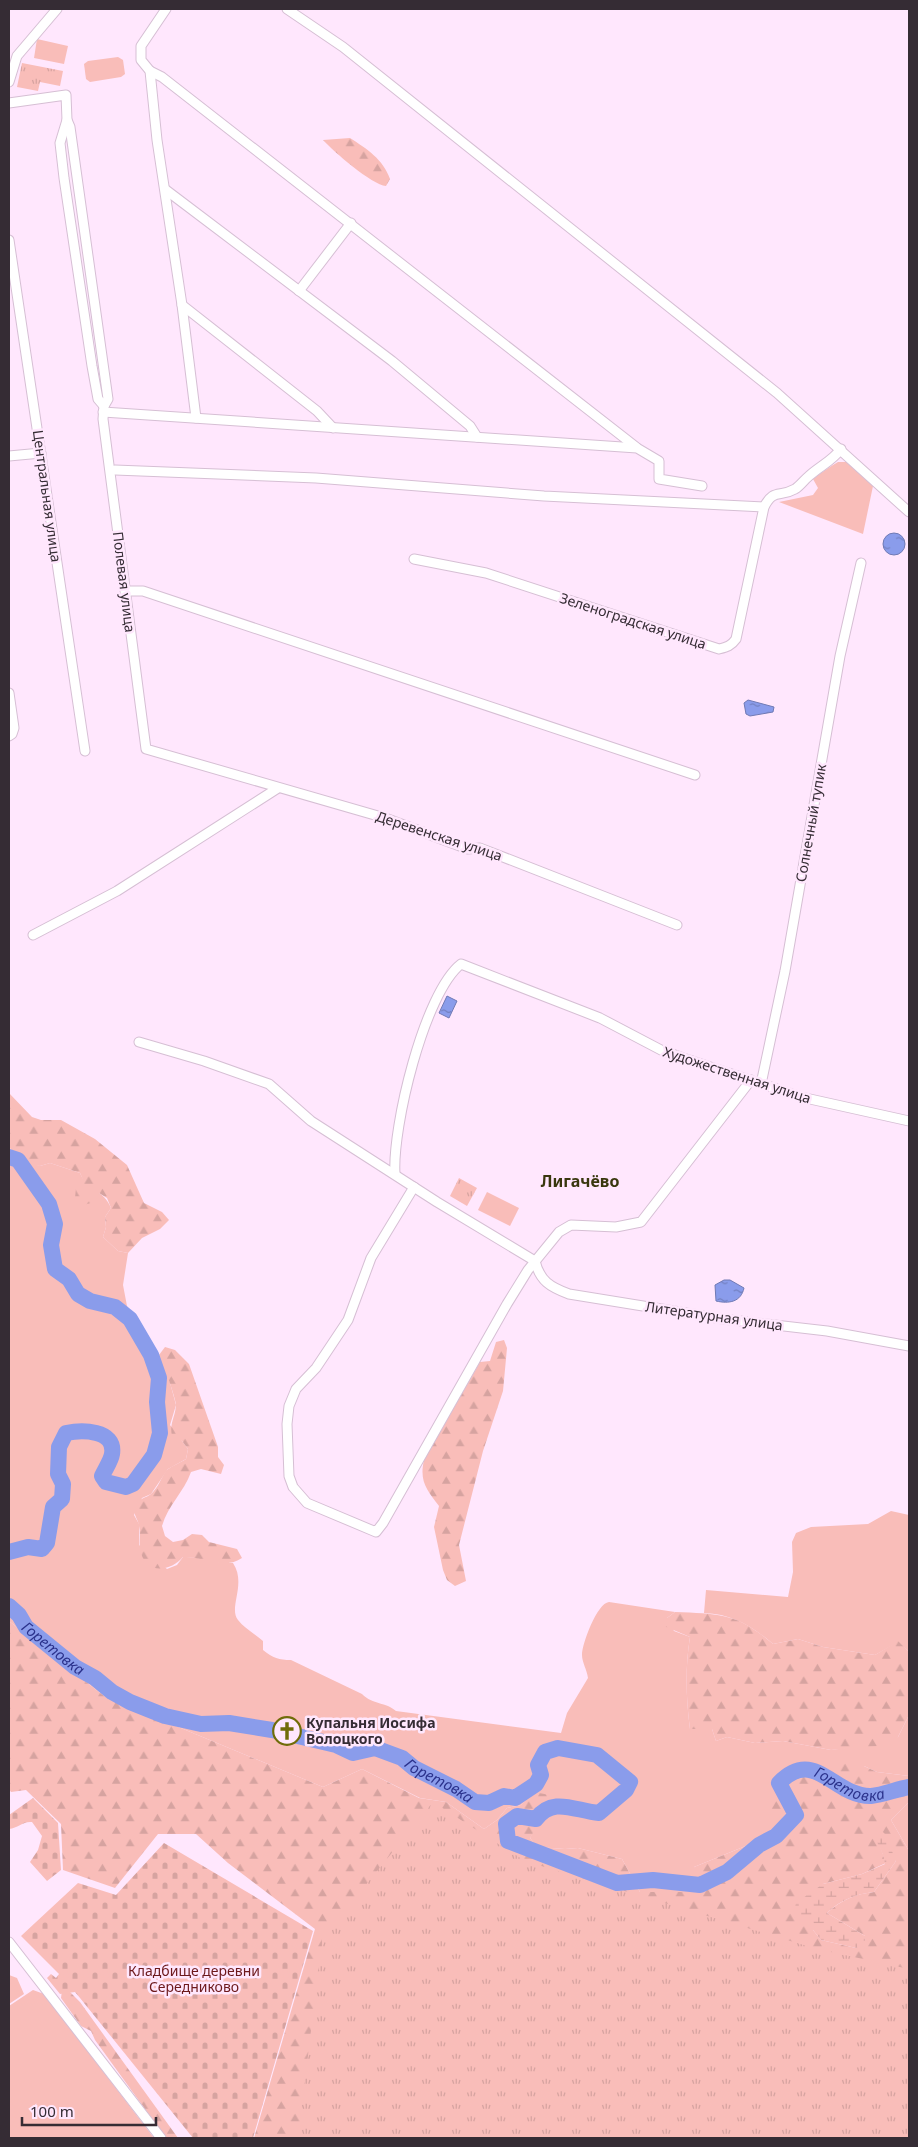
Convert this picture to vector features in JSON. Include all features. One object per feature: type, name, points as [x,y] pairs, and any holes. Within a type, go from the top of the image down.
[{"type":"street","points":[[9,82],[17,56],[56,9]]},
{"type":"street","points":[[166,9],[140,46],[140,60],[150,71],[162,77],[351,223],[637,448],[659,461],[659,478],[702,486]]},
{"type":"street","points":[[287,9],[343,48],[777,393],[909,512]]},
{"type":"street","points":[[150,71],[157,140],[166,190],[196,418]]},
{"type":"street","name":"Полевая улица","points":[[9,103],[66,95],[67,120],[60,143],[77,269],[98,400],[104,409],[125,592],[146,749],[154,753]]},
{"type":"street","name":"Полевая улица","points":[[67,120],[70,127],[108,399],[104,409]]},
{"type":"street","points":[[166,190],[392,361],[470,426],[477,437]]},
{"type":"street","points":[[299,290],[351,223]]},
{"type":"street","name":"Центральная улица","points":[[9,240],[85,752]]},
{"type":"street","points":[[77,269],[89,267]]},
{"type":"street","points":[[182,305],[317,410],[333,428]]},
{"type":"street","points":[[104,409],[196,418],[637,448]]},
{"type":"street","points":[[116,470],[316,478],[554,496],[764,507],[769,497],[797,488],[816,470],[833,460],[841,449]]},
{"type":"street","points":[[9,456],[41,453]]},
{"type":"street","name":"Зеленоградская улица","points":[[414,559],[486,574],[719,649],[732,645],[736,639],[764,507]]},
{"type":"street","name":"Солнечный тупик","points":[[761,1084],[785,971],[840,656],[861,563]]},
{"type":"street","points":[[125,592],[142,591],[695,775]]},
{"type":"street","points":[[9,693],[14,728],[10,735]]},
{"type":"street","name":"Деревенская улица","points":[[154,753],[385,818],[468,849],[480,848],[678,925]]},
{"type":"street","points":[[33,935],[117,890],[278,788]]},
{"type":"street","name":"Художественная улица","points":[[395,1174],[397,1137],[411,1075],[428,1020],[450,973],[461,964],[600,1018],[662,1050],[761,1084],[824,1103],[909,1121]]},
{"type":"street","points":[[139,1042],[204,1061],[269,1084],[311,1121],[535,1261]]},
{"type":"street","points":[[414,1187],[371,1258],[348,1320],[316,1368],[292,1395],[287,1424],[289,1476],[293,1488],[307,1503],[376,1532],[383,1523],[507,1304],[535,1261],[558,1232],[571,1225],[616,1227],[641,1222],[751,1080]]},
{"type":"street","name":"Литературная улица","points":[[535,1261],[539,1276],[551,1287],[582,1298],[723,1319],[827,1331],[909,1346]]},
{"type":"street","points":[[9,1942],[160,2138]]},
{"type":"green space","points":[[37,39],[68,46],[64,64],[34,58]]},
{"type":"green space","points":[[118,57],[123,60],[125,74],[121,77],[90,82],[86,79],[84,64],[88,61]]},
{"type":"green space","points":[[22,63],[63,71],[60,86],[40,82],[38,91],[17,87]]},
{"type":"green space","points":[[350,138],[379,160],[390,179],[386,186],[363,174],[323,140]]},
{"type":"green space","points":[[838,462],[847,462],[873,486],[863,534],[779,502],[813,495],[818,488],[813,479]]},
{"type":"green space","points":[[9,1093],[32,1117],[41,1120],[61,1120],[95,1139],[127,1165],[144,1203],[162,1212],[169,1220],[160,1229],[142,1238],[128,1253],[118,1251],[103,1237],[106,1227],[105,1217],[111,1208],[107,1198],[99,1193],[94,1202],[84,1205],[75,1198],[76,1188],[84,1182],[80,1173],[50,1163],[40,1166],[30,1165],[21,1160],[9,1147]]},
{"type":"green space","points":[[9,1147],[21,1160],[40,1166],[50,1163],[80,1173],[83,1179],[108,1202],[111,1208],[105,1217],[106,1227],[103,1237],[118,1251],[128,1253],[123,1285],[127,1306],[165,1364],[176,1405],[170,1425],[188,1449],[186,1459],[168,1469],[151,1494],[142,1498],[134,1515],[139,1524],[139,1545],[167,1569],[177,1565],[183,1557],[233,1563],[238,1579],[235,1615],[243,1626],[263,1641],[263,1650],[267,1653],[276,1658],[291,1660],[396,1711],[561,1733],[567,1713],[588,1678],[582,1658],[583,1650],[587,1634],[595,1616],[604,1604],[609,1602],[675,1612],[667,1618],[674,1631],[690,1637],[687,1683],[690,1729],[712,1729],[716,1741],[727,1737],[755,1743],[783,1741],[831,1750],[860,1746],[898,1737],[909,1715],[909,1776],[877,1772],[864,1766],[765,1838],[694,1867],[708,1887],[698,1892],[640,1892],[622,1859],[578,1848],[537,1847],[530,1838],[542,1819],[559,1805],[531,1795],[521,1805],[507,1808],[497,1820],[484,1829],[446,1802],[420,1798],[362,1769],[323,1787],[104,1696],[9,1621]]},
{"type":"green space","points":[[459,1178],[477,1188],[467,1206],[450,1196]]},
{"type":"green space","points":[[487,1192],[519,1208],[510,1226],[478,1210]]},
{"type":"green space","points":[[504,1340],[507,1348],[503,1391],[483,1451],[459,1545],[466,1581],[455,1586],[447,1580],[443,1570],[434,1527],[439,1506],[423,1480],[424,1460],[480,1362],[490,1361],[496,1342]]},
{"type":"green space","points":[[165,1347],[175,1350],[189,1364],[218,1447],[218,1457],[224,1465],[221,1474],[201,1469],[191,1472],[165,1518],[162,1526],[165,1536],[173,1542],[183,1540],[192,1534],[202,1535],[209,1542],[237,1549],[242,1558],[235,1562],[220,1563],[183,1557],[166,1568],[154,1568],[148,1565],[141,1553],[139,1526],[134,1513],[136,1504],[139,1500],[153,1492],[166,1471],[186,1459],[188,1449],[182,1441],[172,1436],[171,1427],[176,1404],[169,1379],[159,1355]]},
{"type":"green space","points":[[891,1511],[909,1515],[909,1652],[898,1642],[875,1655],[823,1647],[798,1639],[773,1644],[741,1622],[724,1616],[704,1613],[706,1590],[788,1597],[793,1572],[792,1542],[796,1533],[811,1527],[868,1524]]},
{"type":"green space","points":[[675,1612],[705,1613],[728,1617],[749,1626],[773,1644],[798,1639],[823,1647],[875,1655],[898,1641],[909,1652],[909,1715],[898,1737],[891,1745],[831,1750],[783,1741],[755,1743],[727,1737],[716,1741],[712,1729],[690,1729],[687,1660],[690,1637],[664,1626],[667,1618]]},
{"type":"green space","points":[[9,1621],[104,1696],[323,1787],[362,1769],[419,1798],[446,1802],[484,1829],[497,1820],[507,1808],[521,1805],[530,1795],[539,1793],[555,1796],[559,1805],[544,1816],[530,1838],[537,1847],[578,1848],[622,1859],[640,1892],[698,1892],[707,1887],[696,1879],[694,1867],[765,1838],[773,1775],[806,1764],[833,1760],[864,1766],[877,1772],[909,1776],[909,1802],[891,1820],[909,1851],[909,2138],[254,2138],[315,1929],[228,1863],[196,1834],[158,1834],[115,1888],[63,1870],[61,1824],[26,1790],[11,1792],[9,1789]],"holes":[[[880,1846],[896,1861],[874,1892],[849,1898],[827,1913],[865,1936],[856,1948],[821,1940],[813,1930],[823,1884],[862,1874],[886,1863]]]},
{"type":"green space","points":[[33,1798],[58,1823],[61,1870],[47,1881],[30,1862],[38,1850],[42,1836],[32,1822],[9,1829],[9,1815]]},
{"type":"green space","points":[[433,1802],[525,1861],[817,1949],[909,1969],[909,2138],[298,2138],[322,1939]]},
{"type":"green space","points":[[909,1802],[909,1851],[891,1820]]},
{"type":"green space","points":[[873,1827],[878,1827],[885,1834],[896,1861],[874,1892],[849,1898],[827,1913],[865,1936],[865,1944],[856,1948],[821,1940],[813,1930],[793,1916],[796,1903],[823,1884],[862,1874],[885,1864],[883,1854],[873,1832]]},
{"type":"green space","name":"Кладбище деревни Середниково","points":[[164,1843],[313,1931],[253,2138],[193,2138],[75,1992],[60,1994],[47,1978],[51,1974],[56,1978],[59,1974],[21,1936],[78,1883],[116,1895]]},
{"type":"green space","points":[[9,1975],[17,1978],[24,1994],[9,2004]]},
{"type":"green space","points":[[33,1990],[44,1994],[154,2138],[9,2138],[9,2006]]},
{"type":"green space","points":[[62,1990],[69,1991],[80,2002],[178,2138],[166,2138],[95,2040],[91,2031],[81,2026],[61,1998]]},
{"type":"water","points":[[894,533],[902,536],[905,544],[902,552],[894,555],[886,552],[883,544],[886,536]]},
{"type":"water","points":[[748,700],[774,707],[773,712],[750,716],[746,714],[744,703]]},
{"type":"water","points":[[447,996],[457,1001],[449,1018],[439,1013]]},
{"type":"water","points":[[724,1280],[730,1280],[744,1288],[740,1296],[734,1301],[716,1301],[715,1285]]},
{"type":"waterway","name":"Горетовка","points":[[9,1157],[18,1160],[49,1204],[55,1224],[51,1245],[55,1269],[69,1279],[78,1294],[90,1301],[115,1307],[130,1319],[151,1355],[159,1378],[157,1402],[160,1433],[154,1455],[133,1484],[126,1487],[106,1482],[102,1476],[112,1454],[112,1446],[109,1440],[96,1433],[66,1433],[59,1447],[58,1474],[63,1484],[62,1499],[53,1507],[47,1543],[42,1549],[28,1547],[9,1552]]},
{"type":"waterway","name":"Горетовка","points":[[9,1606],[19,1615],[26,1627],[75,1667],[130,1702],[165,1716],[201,1724],[229,1723],[272,1730],[336,1745],[353,1753],[375,1748],[402,1758],[414,1768],[456,1789],[475,1802],[489,1803],[504,1796],[515,1798],[536,1784],[541,1775],[538,1765],[545,1752],[558,1748],[597,1755],[630,1782],[626,1790],[599,1813],[557,1806],[543,1812],[536,1819],[517,1816],[506,1824],[508,1841],[617,1883],[653,1880],[700,1885],[727,1872],[759,1845],[776,1836],[796,1815],[779,1783],[792,1773],[803,1770],[814,1771],[846,1789],[858,1794],[871,1796],[909,1787]]},
{"type":"place","name":"Купальня Иосифа Волоцкого","points":[[287,1731]]},
{"type":"district","name":"Лигачёво","points":[[580,1181]]}]
